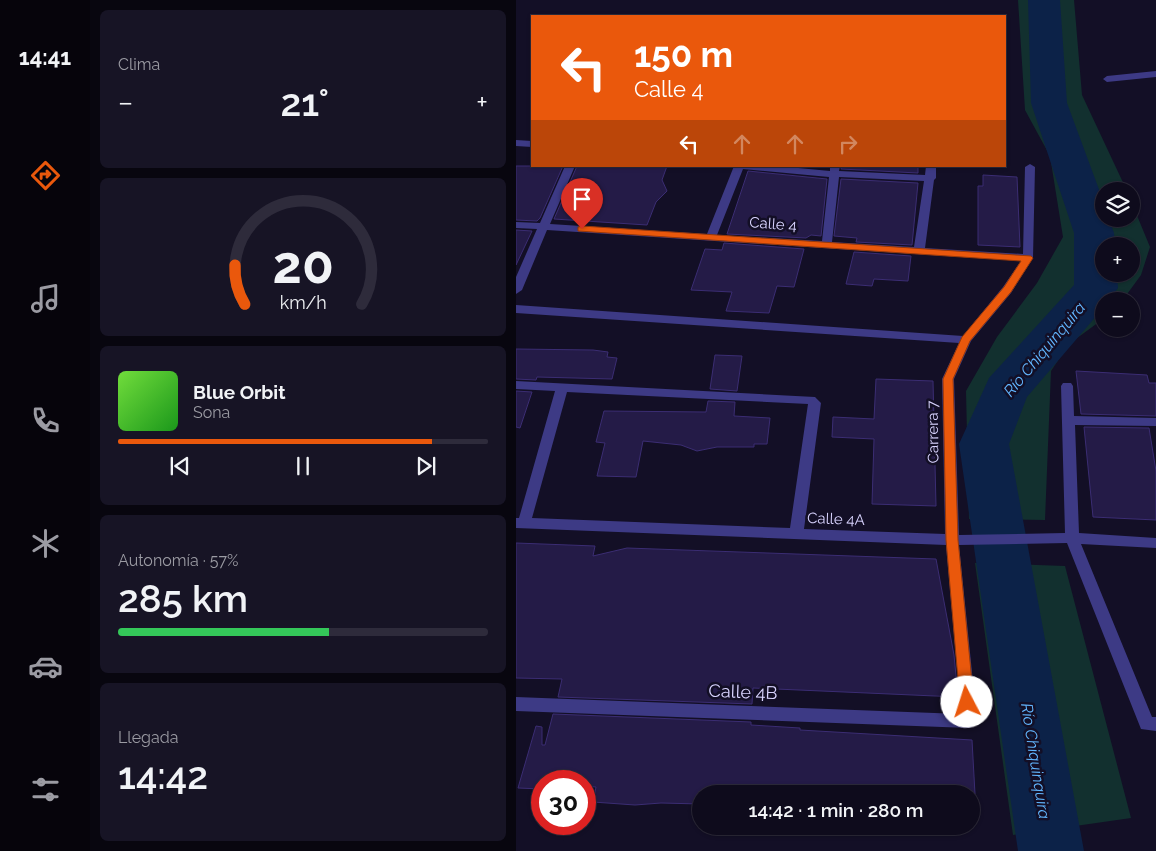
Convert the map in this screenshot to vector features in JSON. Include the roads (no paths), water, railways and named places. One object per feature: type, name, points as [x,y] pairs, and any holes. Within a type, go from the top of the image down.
[{"type":"street","points":[[1107,78],[1156,74]]},
{"type":"street","points":[[516,143],[531,144]]},
{"type":"street","points":[[516,290],[570,167]]},
{"type":"street","points":[[711,236],[740,167]]},
{"type":"street","points":[[764,167],[834,170],[931,178]]},
{"type":"street","points":[[919,250],[931,178],[931,167]]},
{"type":"street","points":[[1028,258],[1030,167]]},
{"type":"street","points":[[826,244],[834,170]]},
{"type":"street","name":"Calle 4","points":[[516,225],[711,236],[1028,258]]},
{"type":"street","name":"Carrera 7","points":[[969,720],[952,540],[948,379],[966,340],[1007,290],[1028,258]]},
{"type":"street","points":[[516,309],[966,340]]},
{"type":"street","points":[[516,385],[811,400],[815,403],[796,534]]},
{"type":"street","points":[[1067,386],[1070,420],[1072,538],[1152,724]]},
{"type":"street","points":[[520,524],[562,388]]},
{"type":"street","points":[[1070,420],[1156,422]]},
{"type":"street","name":"Calle 4A","points":[[520,524],[952,540],[1072,538],[1156,543]]},
{"type":"street","name":"Calle 4B","points":[[516,704],[969,720]]},
{"type":"waterway","name":"Río Chiquinquira","points":[[1044,0],[1049,103],[1094,233],[1096,288],[1006,390],[984,444],[1051,851]]}]
